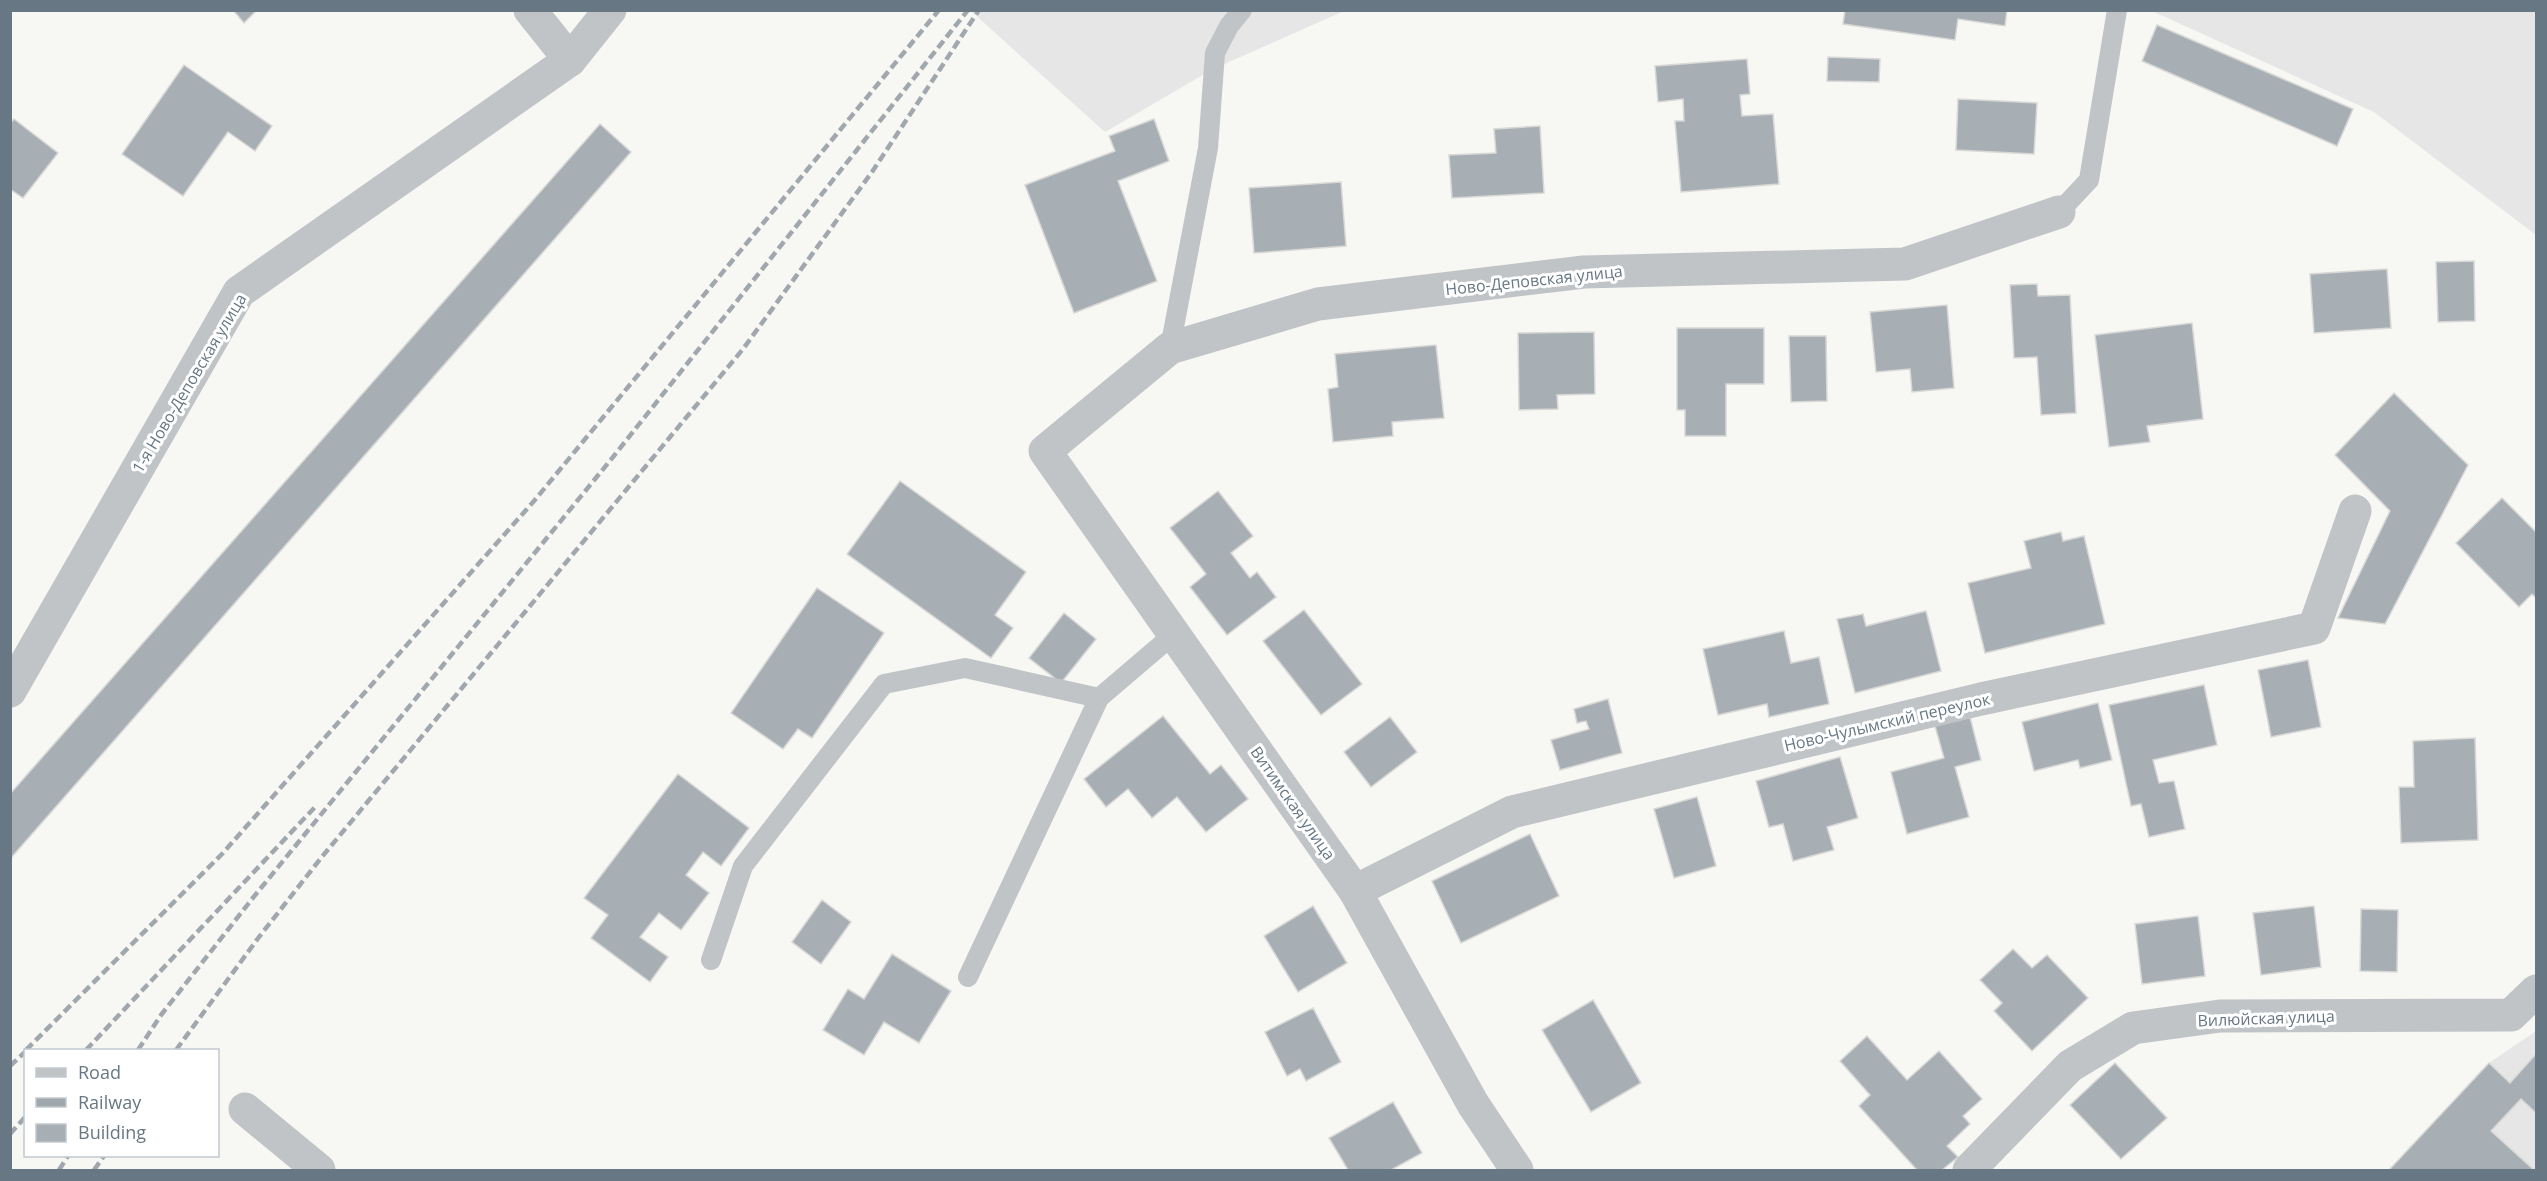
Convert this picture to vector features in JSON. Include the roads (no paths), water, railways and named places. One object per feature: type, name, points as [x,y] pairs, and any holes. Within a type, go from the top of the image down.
[{"type":"street","points":[[530,10],[570,60]]},
{"type":"street","name":"1-я Ново-Деповская улица","points":[[10,691],[239,292],[570,60],[610,10]]},
{"type":"street","name":"Ново-Деповская улица","points":[[1045,451],[1170,348],[1318,304],[1584,272],[1905,264],[2059,212]]},
{"type":"street","name":"Витимская улица","points":[[1045,451],[1355,891],[1473,1104],[1517,1170]]},
{"type":"street","name":"Ново-Чулымский переулок","points":[[1355,891],[1512,812],[1981,699],[2314,628],[2355,511]]},
{"type":"street","name":"Вилюйская улица","points":[[1969,1170],[2070,1066],[2133,1028],[2220,1016],[2511,1015],[2536,991]]},
{"type":"street","points":[[245,1109],[319,1170]]},
{"type":"lane","points":[[1170,348],[1208,148],[1215,53],[1229,26],[1242,10]]},
{"type":"lane","points":[[2059,212],[2089,180],[2117,10]]},
{"type":"lane","points":[[968,977],[1099,698],[1174,634]]},
{"type":"lane","points":[[711,960],[743,866],[884,684],[964,668],[1099,698]]},
{"type":"railway","points":[[27,1049],[222,854],[534,501],[939,10]]},
{"type":"railway","points":[[139,1049],[161,1015],[252,899],[613,457],[968,10]]},
{"type":"railway","points":[[177,1049],[259,937],[321,858],[743,349],[872,172],[979,10]]},
{"type":"railway","points":[[87,1049],[316,806]]},
{"type":"railway","points":[[10,1066],[24,1053]]},
{"type":"railway","points":[[10,1134],[24,1118]]},
{"type":"railway","points":[[59,1170],[67,1157]]},
{"type":"railway","points":[[94,1170],[103,1157]]}]
